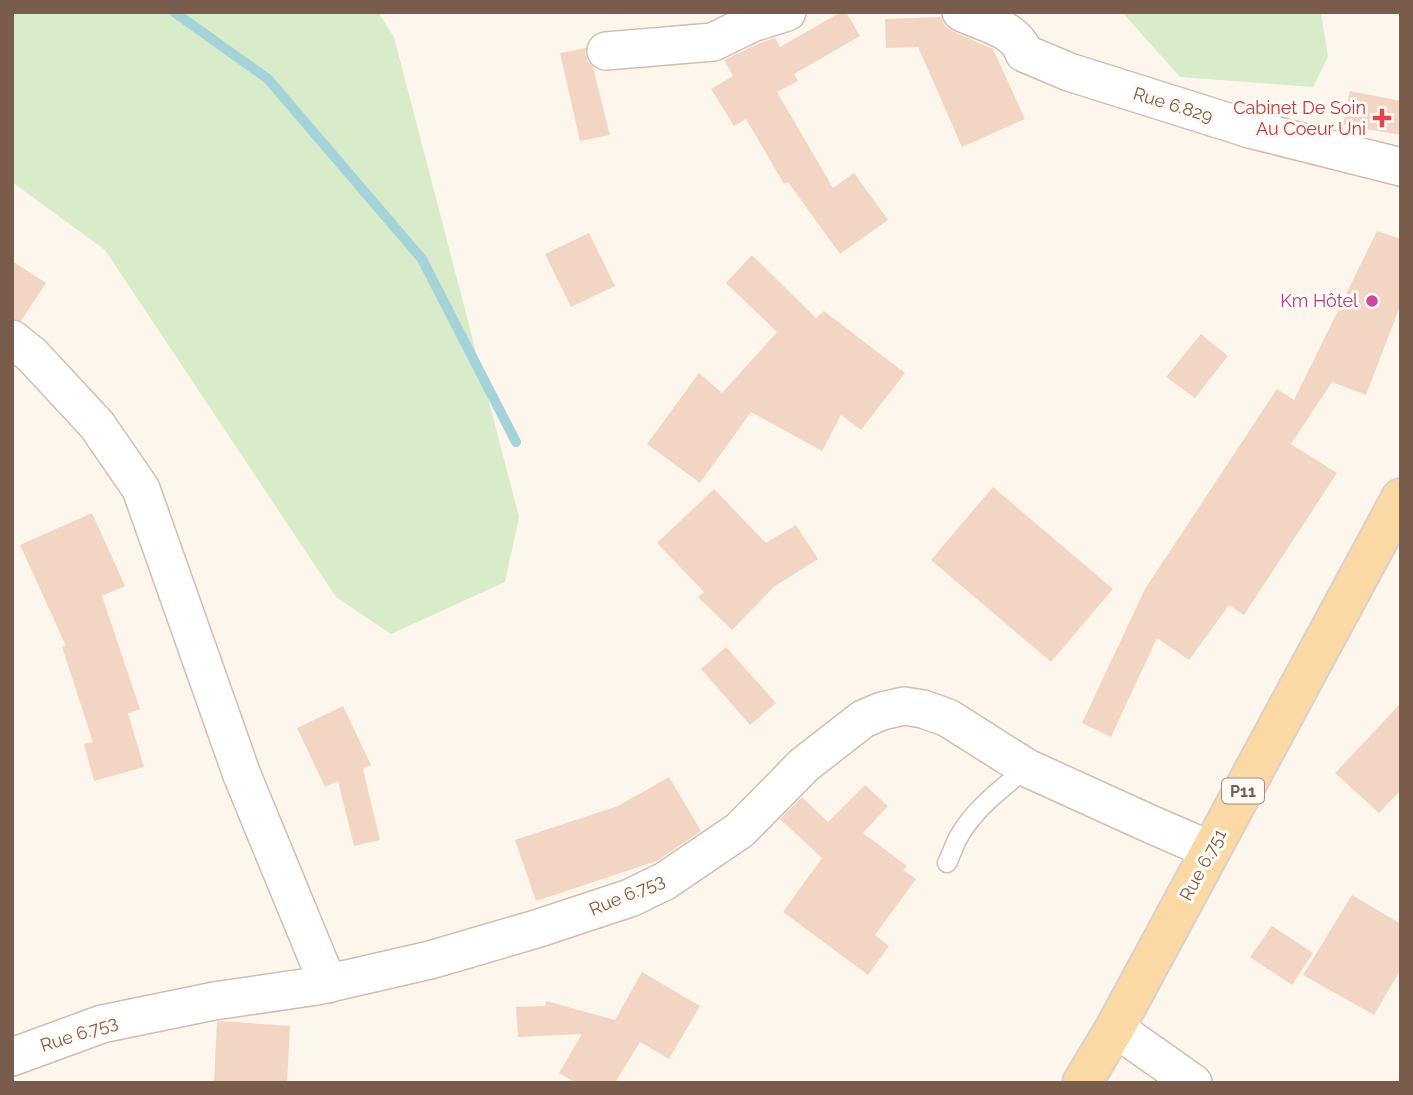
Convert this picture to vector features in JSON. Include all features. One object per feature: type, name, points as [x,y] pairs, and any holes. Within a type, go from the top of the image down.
[{"type":"main road","name":"Rue 6.751","points":[[1082,1083],[1115,1028],[1401,498]]},
{"type":"street","points":[[606,51],[713,42],[752,23],[786,12]]},
{"type":"street","name":"Rue 6.829","points":[[961,12],[1002,29],[1021,44],[1024,54],[1069,72],[1250,129],[1401,167]]},
{"type":"street","points":[[12,339],[32,355],[97,425],[141,489],[242,775],[328,984]]},
{"type":"street","name":"Rue 6.753","points":[[12,1057],[102,1024],[214,1001],[328,984],[430,960],[630,898],[664,881],[740,830],[804,765],[863,719],[904,706],[923,709],[948,718],[1027,768],[1210,850]]},
{"type":"street","points":[[1115,1028],[1193,1083]]},
{"type":"lane","points":[[947,863],[959,836],[978,812],[1027,768]]},
{"type":"green space","points":[[12,12],[378,12],[394,37],[519,517],[505,582],[391,634],[336,597],[105,250],[12,182]]},
{"type":"green space","points":[[1122,12],[1321,12],[1328,57],[1313,87],[1180,77]]},
{"type":"building","points":[[841,12],[846,12],[860,36],[794,74],[798,81],[777,92],[833,188],[854,173],[888,220],[840,254],[788,182],[784,184],[746,119],[734,126],[711,89],[733,76],[724,60],[775,38],[780,47]]},
{"type":"building","points":[[941,17],[944,25],[952,31],[993,49],[1025,119],[962,147],[918,47],[886,48],[885,19]]},
{"type":"building","points":[[586,48],[585,53],[593,67],[610,135],[580,141],[560,53]]},
{"type":"building","points":[[1350,91],[1401,101],[1401,135],[1343,125]]},
{"type":"building","points":[[1377,231],[1401,239],[1401,304],[1366,395],[1332,382],[1291,444],[1337,473],[1244,615],[1229,605],[1189,660],[1157,638],[1111,737],[1082,723],[1145,589],[1277,389],[1294,400]]},
{"type":"building","points":[[589,233],[615,286],[571,307],[545,254]]},
{"type":"building","points":[[752,255],[816,318],[824,311],[905,373],[861,430],[841,415],[822,451],[751,412],[700,483],[647,444],[699,373],[722,393],[777,332],[726,283]]},
{"type":"building","points":[[12,261],[46,283],[21,321],[12,318]]},
{"type":"building","points":[[1201,334],[1228,356],[1195,398],[1166,377]]},
{"type":"building","points":[[993,487],[1113,589],[1051,662],[931,560]]},
{"type":"building","points":[[714,489],[766,543],[796,525],[818,559],[775,586],[732,630],[698,597],[704,592],[657,543]]},
{"type":"building","points":[[92,513],[125,586],[102,596],[140,709],[128,713],[144,767],[94,781],[84,744],[93,742],[62,647],[66,646],[20,545]]},
{"type":"building","points":[[726,647],[776,703],[750,725],[701,669]]},
{"type":"building","points":[[1401,703],[1401,790],[1379,813],[1335,773]]},
{"type":"building","points":[[343,706],[371,765],[363,769],[380,840],[354,846],[338,781],[325,787],[297,728]]},
{"type":"building","points":[[669,777],[701,831],[657,861],[536,901],[515,840],[618,806]]},
{"type":"building","points":[[865,785],[888,806],[863,833],[907,866],[903,870],[916,879],[875,935],[889,946],[868,975],[783,912],[822,858],[780,819],[802,797],[828,822]]},
{"type":"building","points":[[1352,895],[1401,924],[1401,969],[1374,1015],[1303,975]]},
{"type":"building","points":[[1272,926],[1313,953],[1292,985],[1250,957]]},
{"type":"building","points":[[642,972],[700,1006],[669,1059],[640,1042],[615,1083],[576,1083],[559,1073],[582,1034],[518,1037],[516,1007],[545,1006],[546,1001],[615,1020]]},
{"type":"building","points":[[217,1022],[290,1026],[287,1083],[214,1083]]},
{"type":"waterway","points":[[174,12],[268,79],[422,259],[516,442]]},
{"type":"place","name":"Cabinet De Soin Au Coeur Uni","points":[[1382,118]]},
{"type":"place","name":"Km Hôtel","points":[[1372,301]]}]
